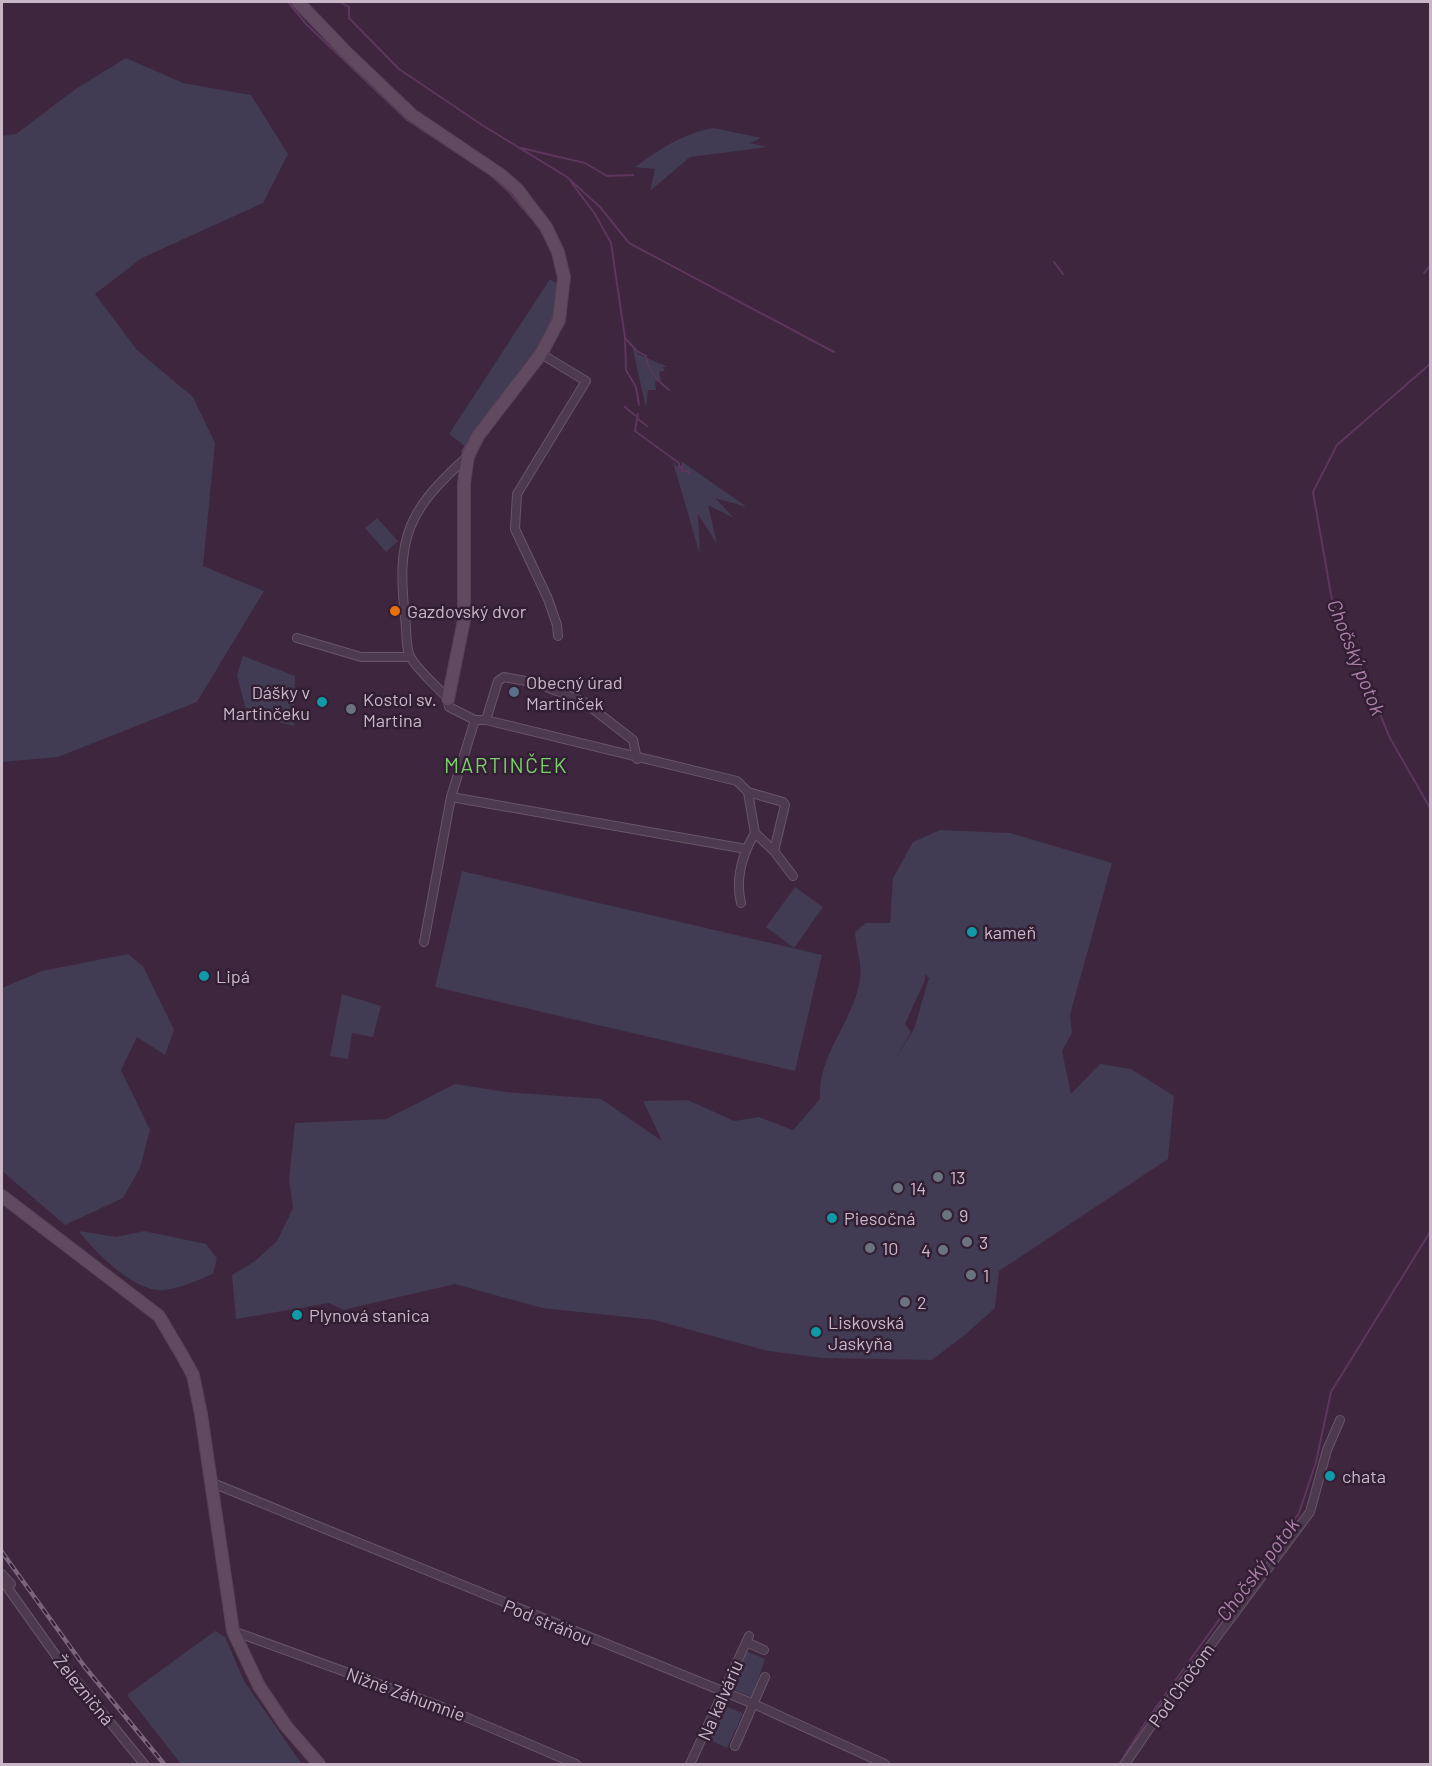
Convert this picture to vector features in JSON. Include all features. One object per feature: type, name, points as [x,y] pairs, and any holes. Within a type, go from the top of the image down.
[{"type":"street","points":[[298,2],[412,115],[501,175],[525,198],[546,227],[561,264],[564,296],[559,320],[541,354],[478,436],[468,456],[424,501],[409,525],[405,541],[402,593],[410,657],[448,699]]},
{"type":"street","points":[[541,354],[586,381],[517,494],[514,529],[548,599],[558,636]]},
{"type":"street","points":[[468,456],[464,483],[464,620],[448,699],[449,707],[475,720],[486,720],[637,759],[737,781],[748,792],[783,802],[785,806],[774,851]]},
{"type":"street","points":[[297,638],[361,657],[410,657]]},
{"type":"street","points":[[486,720],[498,681],[504,677],[537,683],[584,702],[613,722],[633,740],[637,759]]},
{"type":"street","points":[[424,942],[451,797],[475,720]]},
{"type":"street","points":[[748,792],[755,833],[774,851],[793,876]]},
{"type":"street","points":[[451,797],[746,849]]},
{"type":"street","points":[[741,903],[737,885],[746,849],[755,833]]},
{"type":"street","points":[[2,1196],[159,1316],[193,1375],[201,1414],[233,1631],[259,1686],[315,1764]]},
{"type":"street","name":"Pod Chočom","points":[[1125,1764],[1173,1695],[1310,1512],[1327,1450],[1340,1420]]},
{"type":"street","name":"Pod stráňou","points":[[210,1482],[723,1694],[754,1704],[885,1764]]},
{"type":"street","name":"Železničná","points":[[2,1574],[20,1596],[25,1614]]},
{"type":"street","name":"Železničná","points":[[2,1580],[25,1614],[144,1764]]},
{"type":"street","name":"Nižné Záhumnie","points":[[233,1631],[442,1707],[576,1764]]},
{"type":"street","name":"Na kalváriu","points":[[690,1764],[748,1639],[764,1650]]},
{"type":"street","points":[[735,1746],[765,1677]]},
{"type":"shaded area","points":[[126,58],[183,83],[251,95],[288,154],[263,203],[142,258],[95,294],[137,350],[193,397],[215,443],[203,566],[264,591],[197,702],[58,757],[2,762],[2,136],[16,134],[77,88]]},
{"type":"shaded area","points":[[714,128],[761,138],[750,143],[767,147],[690,157],[650,191],[655,169],[635,167],[682,138]]},
{"type":"shaded area","points":[[550,279],[562,288],[546,332],[509,391],[466,447],[449,434]]},
{"type":"shaded area","points":[[632,346],[638,354],[668,367],[663,367],[665,371],[659,372],[661,380],[655,382],[656,390],[648,390],[646,408]]},
{"type":"shaded area","points":[[681,461],[747,507],[715,498],[734,518],[708,505],[717,544],[698,514],[700,555],[673,462],[683,473]]},
{"type":"shaded area","points":[[377,518],[398,541],[386,552],[365,528]]},
{"type":"shaded area","points":[[243,656],[295,676],[294,726],[247,714],[237,675]]},
{"type":"shaded area","points":[[940,830],[1010,833],[1112,863],[1070,1015],[1072,1033],[1062,1051],[1071,1094],[1100,1064],[1131,1069],[1174,1096],[1168,1159],[999,1271],[995,1308],[932,1360],[823,1358],[768,1351],[654,1320],[542,1308],[455,1284],[343,1310],[329,1303],[236,1319],[232,1275],[255,1261],[277,1241],[293,1208],[289,1179],[295,1123],[386,1119],[455,1084],[506,1092],[601,1099],[662,1141],[643,1101],[688,1100],[734,1121],[759,1117],[793,1130],[820,1099],[824,1068],[856,994],[860,979],[860,961],[855,932],[866,923],[890,923],[893,878],[913,842]],"holes":[[[925,974],[929,978],[914,1029],[895,1059],[911,1032],[905,1024],[925,980]]]},
{"type":"shaded area","points":[[462,871],[822,955],[795,1071],[435,987]]},
{"type":"shaded area","points":[[795,887],[823,907],[794,948],[766,927]]},
{"type":"shaded area","points":[[128,954],[143,966],[174,1030],[165,1055],[137,1037],[121,1070],[150,1130],[140,1168],[123,1198],[65,1225],[2,1171],[2,988],[42,971]]},
{"type":"shaded area","points":[[342,994],[381,1006],[373,1037],[352,1033],[348,1059],[330,1056]]},
{"type":"shaded area","points":[[79,1231],[116,1237],[144,1231],[206,1244],[217,1258],[213,1274],[177,1288],[153,1289],[129,1279],[117,1270]]},
{"type":"shaded area","points":[[215,1631],[225,1637],[244,1681],[301,1763],[181,1764],[127,1695]]},
{"type":"shaded area","points":[[746,1651],[765,1659],[752,1697],[730,1688]]},
{"type":"shaded area","points":[[725,1706],[743,1713],[727,1748],[710,1740]]},
{"type":"waterway","points":[[288,2],[306,24],[407,120],[489,174],[508,191],[531,218]]},
{"type":"waterway","points":[[340,2],[349,7],[349,18],[399,69],[482,125],[567,177],[600,207],[629,243],[834,352]]},
{"type":"waterway","points":[[521,148],[585,163],[607,176],[633,175]]},
{"type":"waterway","points":[[571,182],[595,214],[611,243],[625,338],[626,370],[636,387],[639,405]]},
{"type":"waterway","points":[[535,222],[545,237]]},
{"type":"waterway","points":[[1054,262],[1063,274]]},
{"type":"waterway","points":[[1424,273],[1430,266]]},
{"type":"waterway","points":[[544,336],[554,314]]},
{"type":"waterway","points":[[625,338],[637,351],[646,356],[654,375],[669,390]]},
{"type":"waterway","points":[[522,369],[532,357]]},
{"type":"waterway","name":"Chočský potok","points":[[1430,364],[1337,445],[1313,492],[1332,600],[1390,738],[1430,808]]},
{"type":"waterway","points":[[625,407],[636,416]]},
{"type":"waterway","points":[[638,414],[635,431],[679,463],[679,468],[683,466],[681,471],[689,471],[689,474]]},
{"type":"waterway","points":[[638,419],[647,426]]},
{"type":"waterway","points":[[462,451],[469,441]]},
{"type":"waterway","name":"Chočský potok","points":[[1119,1764],[1147,1720],[1299,1513],[1316,1462],[1331,1392],[1430,1232]]},
{"type":"railway","points":[[2,1552],[84,1666],[164,1764]]},
{"type":"place","name":"Gazdovský dvor","points":[[395,611]]},
{"type":"place","name":"Obecný úrad Martinček","points":[[514,692]]},
{"type":"place","name":"Dášky v Martinčeku","points":[[322,702]]},
{"type":"place","name":"Kostol sv. Martina","points":[[351,709]]},
{"type":"place","name":"kameň","points":[[972,932]]},
{"type":"place","name":"Lipá","points":[[204,976]]},
{"type":"place","name":"13","points":[[938,1177]]},
{"type":"place","name":"14","points":[[898,1188]]},
{"type":"place","name":"9","points":[[947,1215]]},
{"type":"place","name":"Piesočná","points":[[832,1218]]},
{"type":"place","name":"3","points":[[967,1242]]},
{"type":"place","name":"10","points":[[870,1248]]},
{"type":"place","name":"4","points":[[943,1250]]},
{"type":"place","name":"1","points":[[971,1275]]},
{"type":"place","name":"2","points":[[905,1302]]},
{"type":"place","name":"Plynová stanica","points":[[297,1315]]},
{"type":"place","name":"Liskovská Jaskyňa","points":[[816,1332]]},
{"type":"place","name":"chata","points":[[1330,1476]]},
{"type":"district","name":"MARTINČEK","points":[[506,764]]}]
